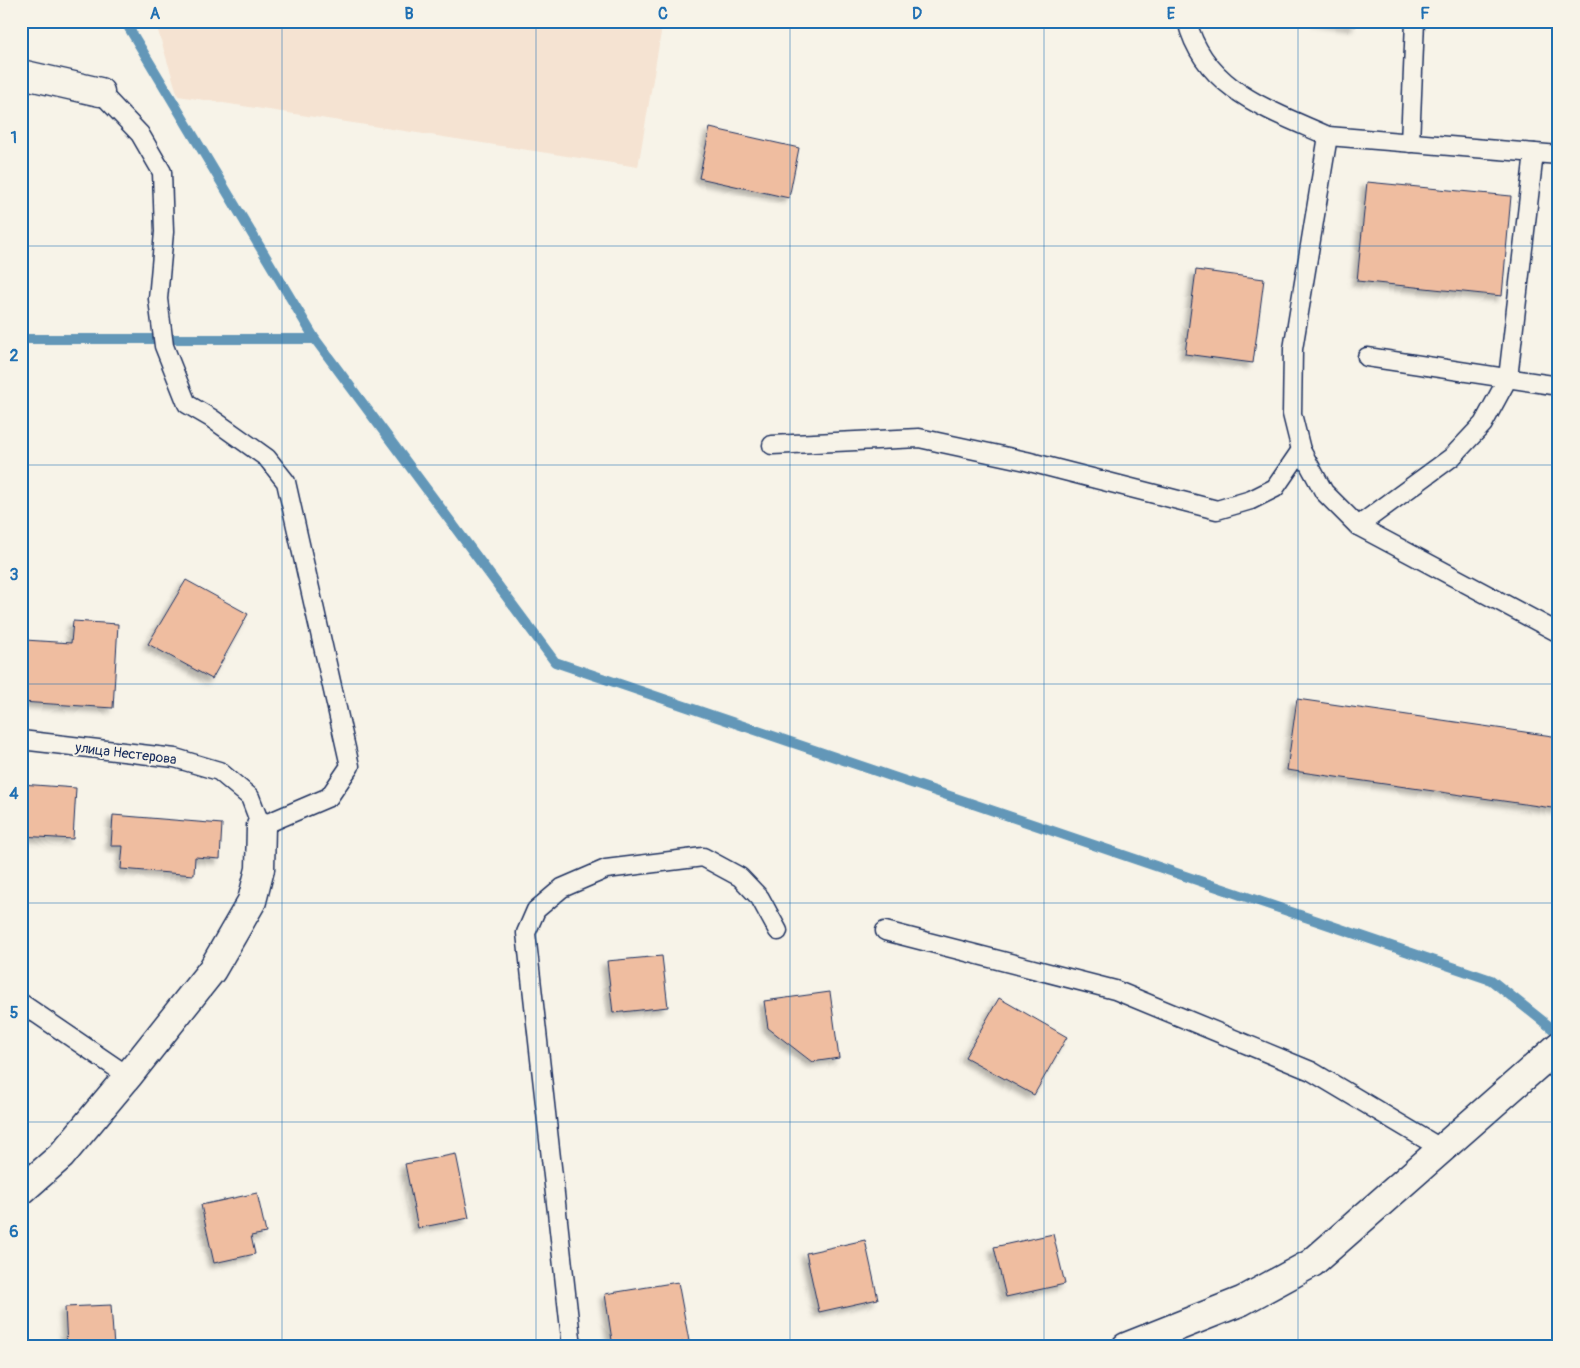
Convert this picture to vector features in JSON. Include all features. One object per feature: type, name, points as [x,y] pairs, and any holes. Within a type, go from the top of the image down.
[{"type":"street","points":[[21,74],[100,92]]},
{"type":"street","points":[[21,1191],[61,1156],[128,1076],[212,970],[252,901],[260,869],[261,826]]},
{"type":"street","points":[[1132,1346],[1242,1301],[1312,1263],[1559,1046]]},
{"type":"lane","points":[[1187,21],[1191,38],[1206,65],[1245,98],[1328,136],[1559,155]]},
{"type":"lane","points":[[1410,143],[1414,21]]},
{"type":"lane","points":[[100,92],[140,134],[162,172],[164,232],[158,299],[164,346],[187,404],[211,418],[267,458],[286,482],[350,766],[330,797],[261,826]]},
{"type":"lane","points":[[1328,136],[1293,349],[1292,414],[1301,450],[1324,492],[1358,526],[1559,633]]},
{"type":"lane","points":[[1358,526],[1452,457],[1483,424],[1508,378],[1534,153]]},
{"type":"lane","points":[[1367,357],[1559,386]]},
{"type":"lane","points":[[772,445],[919,438],[1026,461],[1217,510],[1251,500],[1276,488],[1301,450]]},
{"type":"lane","name":"улица Нестерова","points":[[21,740],[175,758],[219,771],[250,797],[261,826]]},
{"type":"lane","points":[[572,1347],[526,934],[536,910],[562,888],[606,869],[703,857],[740,877],[760,898],[778,931]]},
{"type":"lane","points":[[885,931],[1114,990],[1311,1071],[1442,1149]]},
{"type":"lane","points":[[21,1003],[128,1076]]},
{"type":"shaded area","points":[[155,21],[663,21],[638,167],[178,96]]},
{"type":"building","points":[[1316,21],[1357,21],[1356,26]]},
{"type":"building","points":[[710,128],[799,148],[789,198],[699,178]]},
{"type":"building","points":[[1367,182],[1511,196],[1502,296],[1357,281]]},
{"type":"building","points":[[1196,270],[1264,279],[1253,363],[1185,354]]},
{"type":"building","points":[[186,580],[248,614],[212,679],[148,644]]},
{"type":"building","points":[[73,621],[118,624],[113,708],[21,702],[25,640],[71,643]]},
{"type":"building","points":[[1297,699],[1559,737],[1559,809],[1287,770]]},
{"type":"building","points":[[21,784],[76,788],[73,839],[21,836]]},
{"type":"building","points":[[113,815],[222,824],[220,859],[195,857],[194,875],[121,869],[123,846],[111,846]]},
{"type":"building","points":[[662,956],[668,1007],[613,1013],[607,961]]},
{"type":"building","points":[[830,992],[839,1058],[812,1062],[768,1028],[764,1001]]},
{"type":"building","points":[[999,998],[1067,1037],[1034,1095],[965,1057]]},
{"type":"building","points":[[456,1154],[469,1218],[418,1228],[405,1164]]},
{"type":"building","points":[[257,1193],[266,1233],[251,1236],[255,1254],[214,1263],[201,1205]]},
{"type":"building","points":[[1053,1234],[1065,1284],[1006,1297],[994,1247]]},
{"type":"building","points":[[865,1240],[878,1299],[819,1312],[806,1253]]},
{"type":"building","points":[[678,1282],[689,1341],[655,1347],[613,1347],[605,1294]]},
{"type":"building","points":[[111,1305],[114,1347],[67,1347],[65,1307]]},
{"type":"building","points":[[487,1343],[488,1347],[465,1347]]},
{"type":"waterway","points":[[111,21],[126,23],[315,339]]},
{"type":"waterway","points":[[21,339],[315,339],[555,662],[1491,980],[1559,1034]]}]
